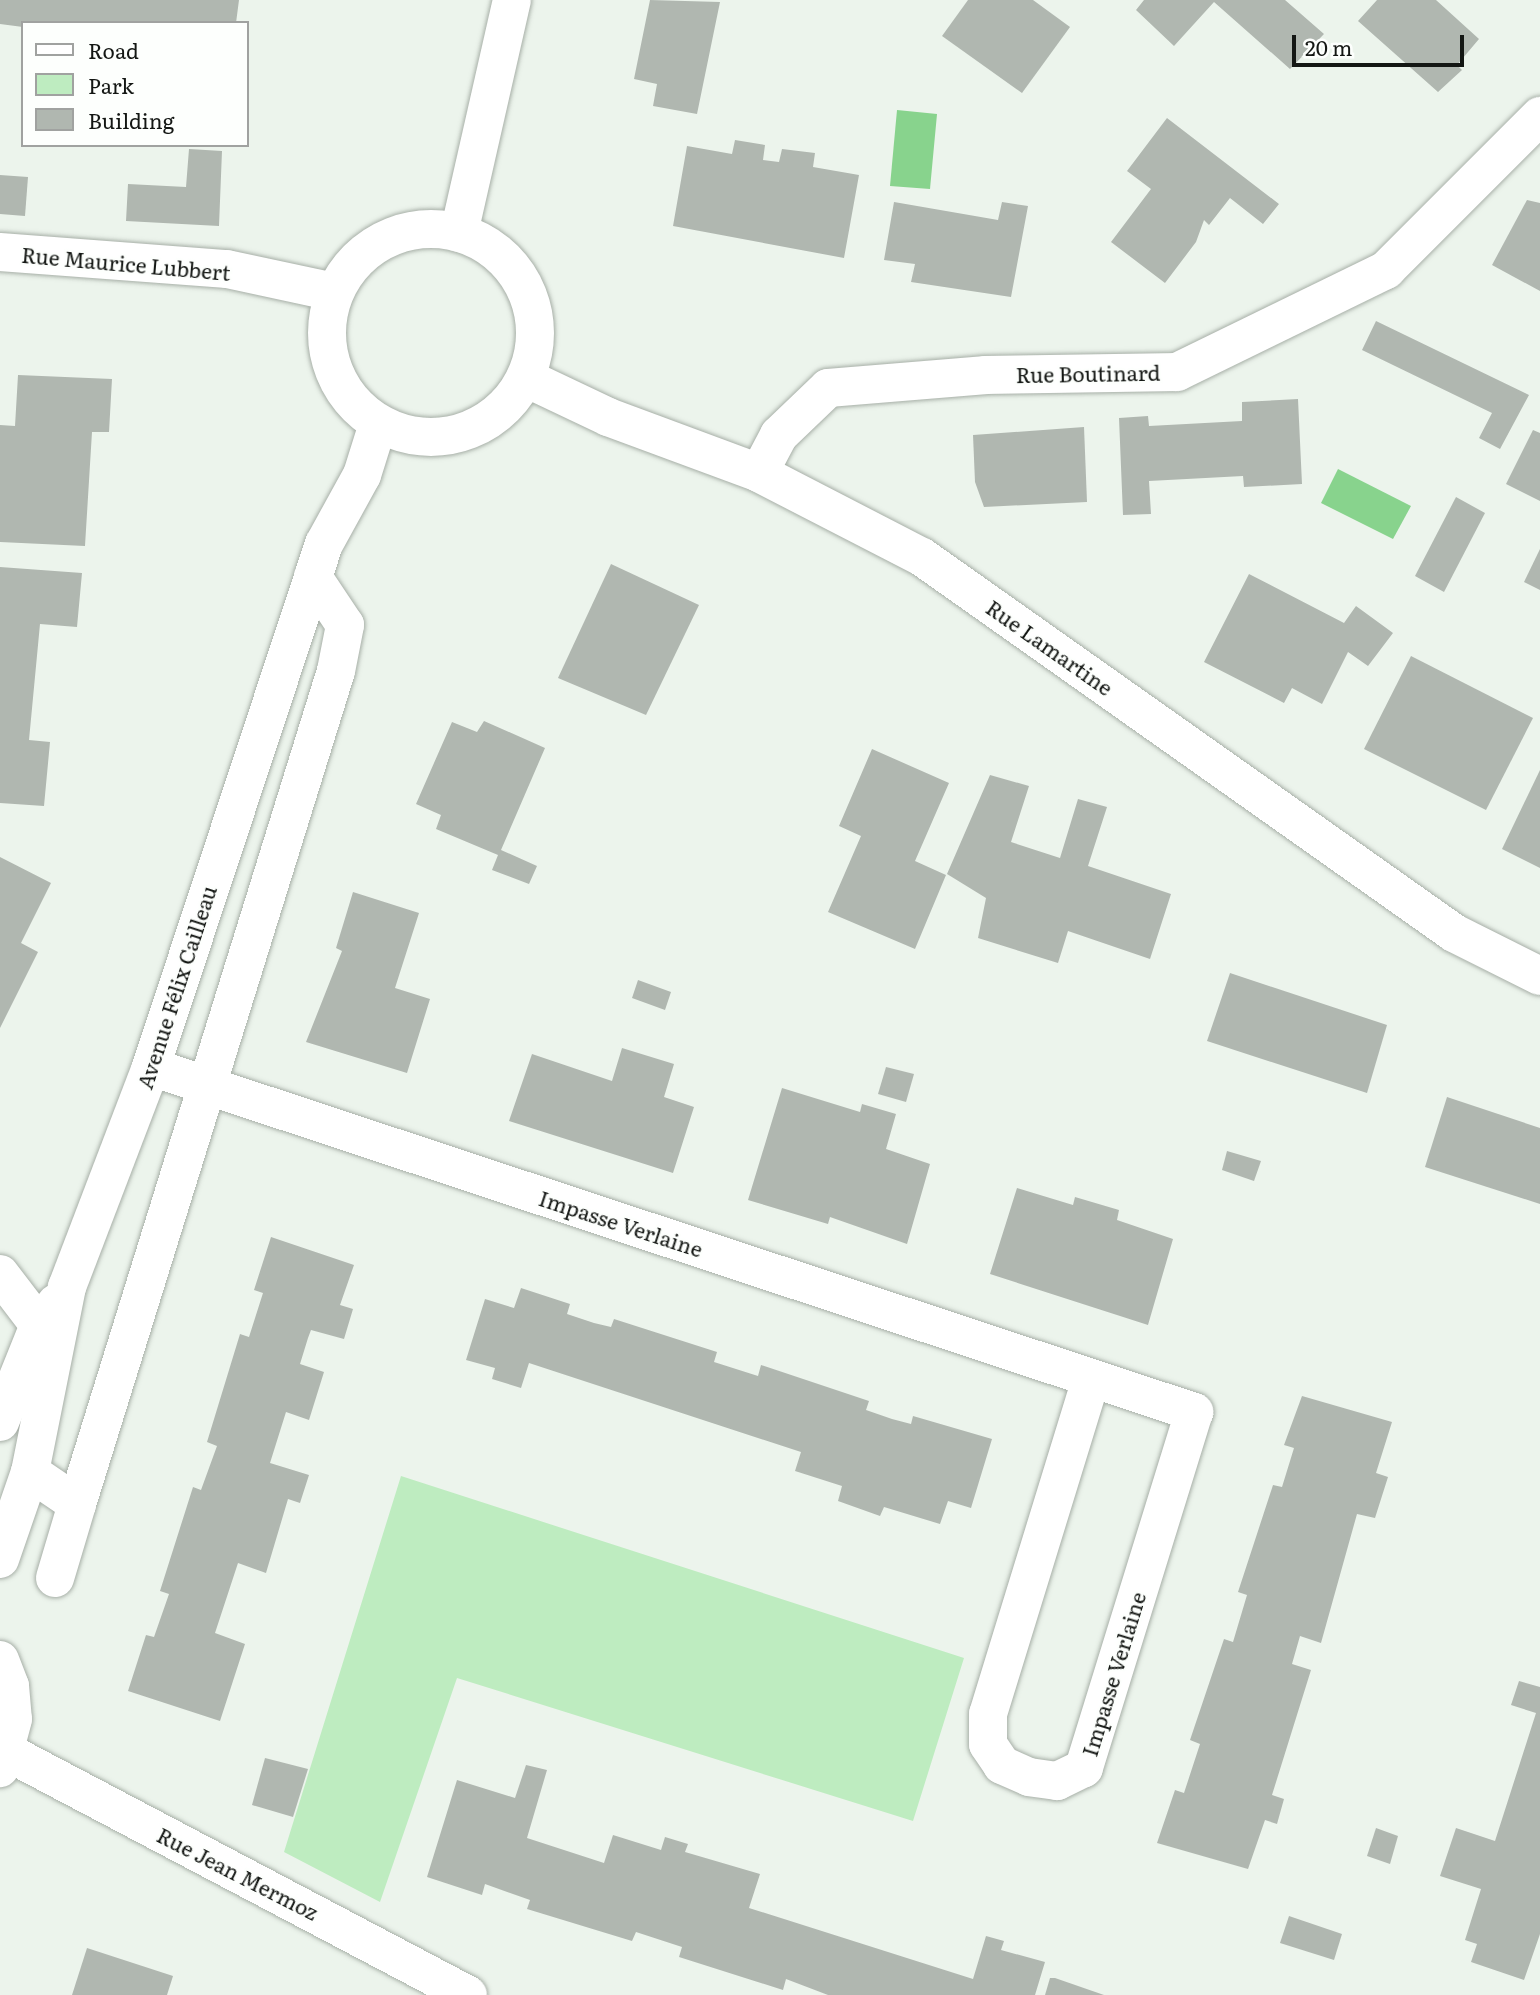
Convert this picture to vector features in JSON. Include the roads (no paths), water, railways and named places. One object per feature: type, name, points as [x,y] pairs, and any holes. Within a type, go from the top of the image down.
[{"type":"street","points":[[459,233],[512,0]]},
{"type":"street","name":"Rue Boutinard","points":[[759,473],[779,435],[828,388],[986,375],[1177,372],[1386,270],[1540,116]]},
{"type":"street","points":[[436,228],[459,233],[492,248],[513,268],[528,293],[535,321],[534,350],[526,378],[506,406],[478,427],[445,438],[410,437],[377,424],[354,405],[336,380],[326,331],[334,292],[351,265],[375,244],[404,232],[436,228]]},
{"type":"street","name":"Rue Maurice Lubbert","points":[[0,252],[227,269],[334,292]]},
{"type":"street","name":"Rue Lamartine","points":[[526,378],[608,417],[759,473],[922,557],[1454,933],[1540,976]]},
{"type":"street","name":"Avenue Félix Cailleau","points":[[0,1559],[30,1472],[67,1287],[150,1067],[324,544],[362,475],[377,424]]},
{"type":"street","points":[[55,1578],[336,671],[345,625],[313,577]]},
{"type":"street","name":"Impasse Verlaine","points":[[150,1067],[1194,1412],[1084,1768],[1057,1781],[1029,1777],[1003,1765],[988,1744],[988,1714],[1091,1379]]},
{"type":"street","points":[[0,1274],[39,1325]]},
{"type":"street","points":[[0,1422],[39,1325],[67,1287]]},
{"type":"street","points":[[30,1472],[77,1504]]},
{"type":"street","points":[[0,1660],[10,1686],[13,1719],[4,1760]]},
{"type":"street","name":"Rue Jean Mermoz","points":[[4,1760],[468,1995]]}]
